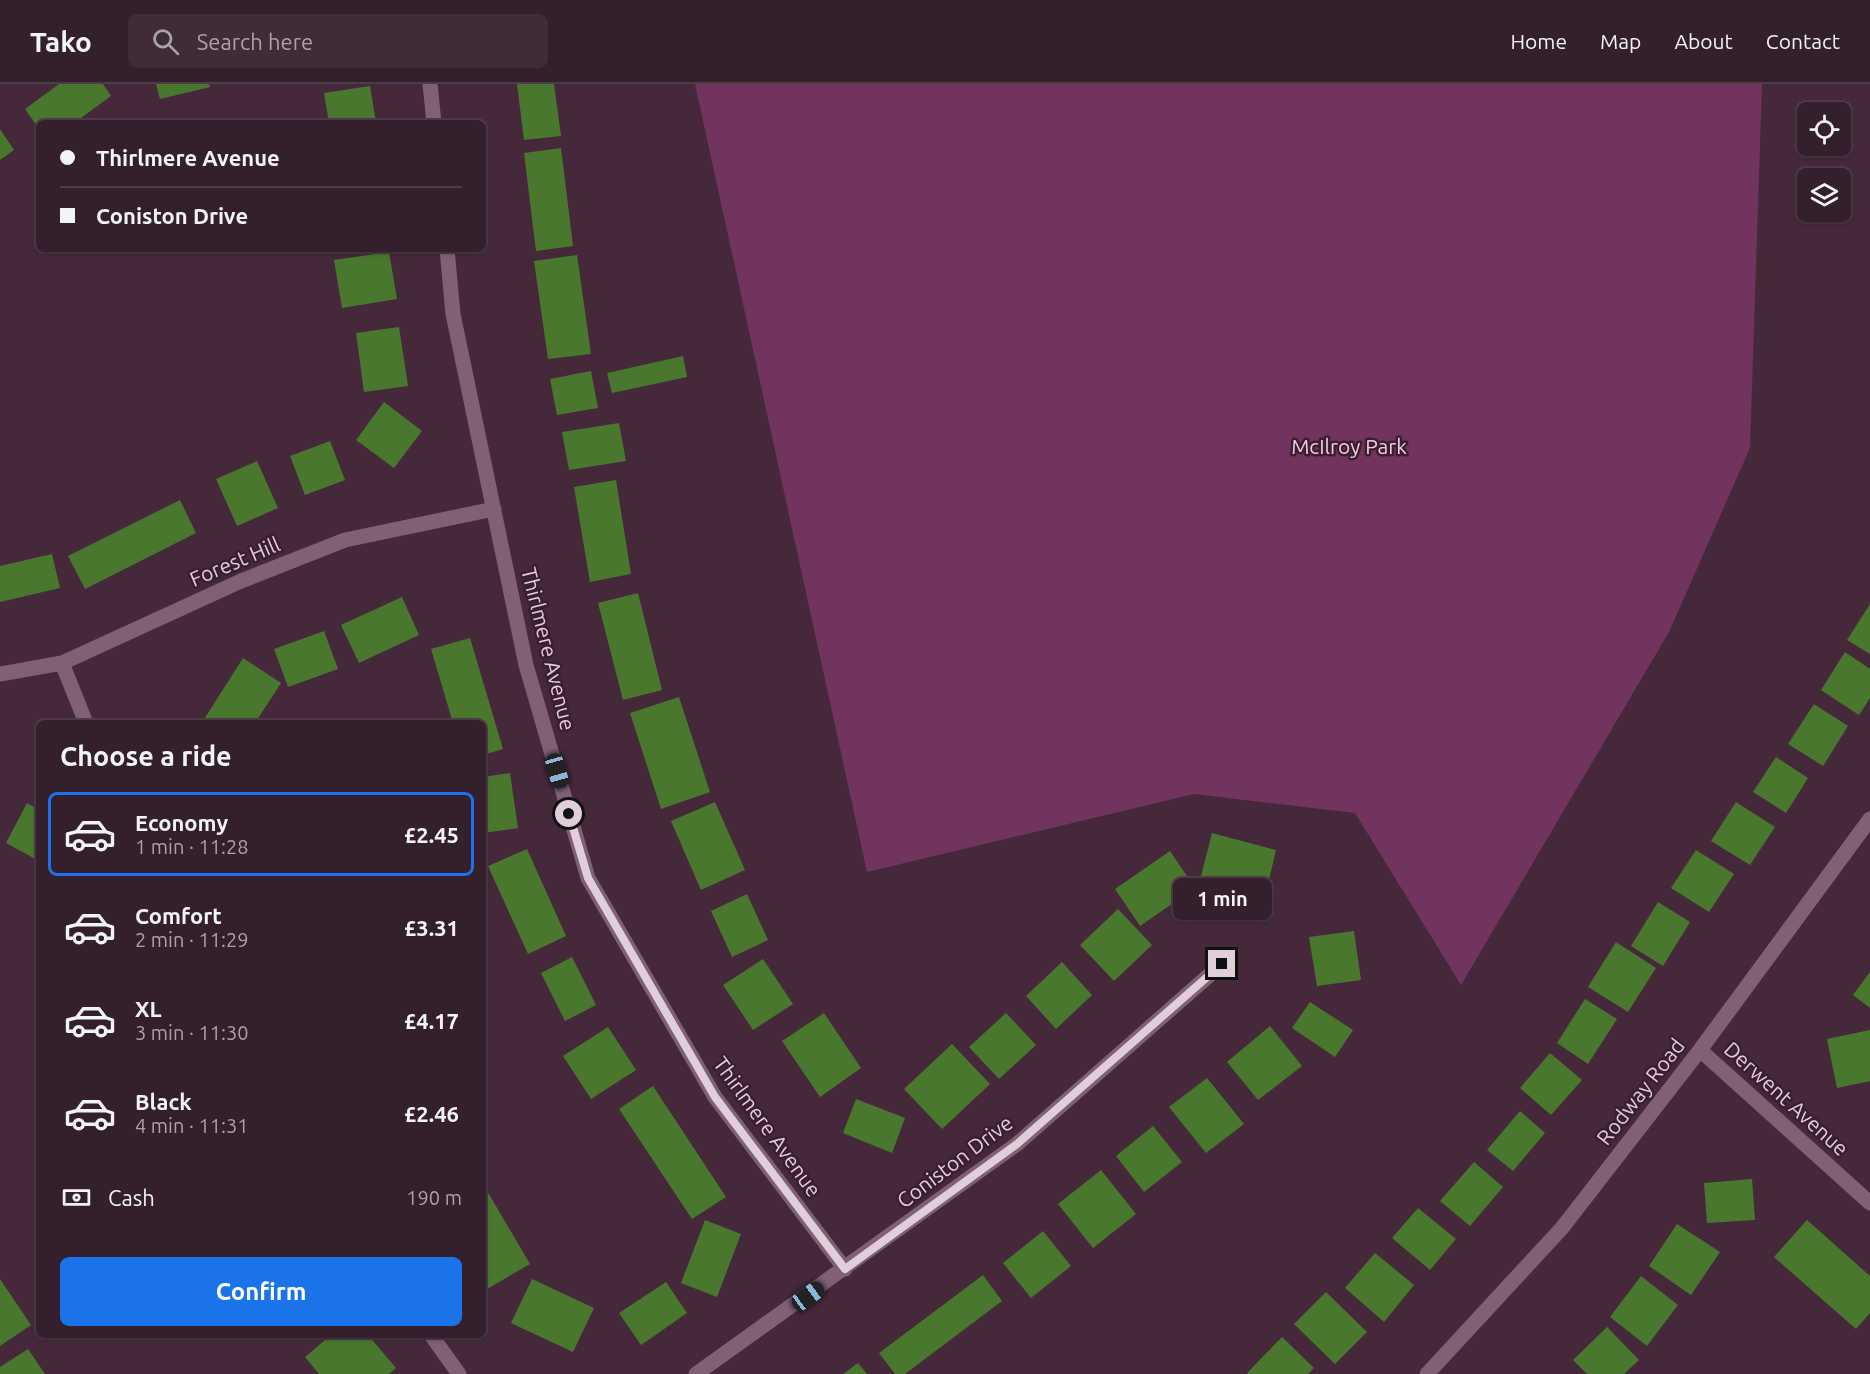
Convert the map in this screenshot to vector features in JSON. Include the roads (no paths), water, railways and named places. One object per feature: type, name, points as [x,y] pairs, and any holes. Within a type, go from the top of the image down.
[{"type":"street","points":[[430,84],[434,120]]},
{"type":"street","name":"Thirlmere Avenue","points":[[447,252],[453,314],[526,664],[588,878],[715,1097],[845,1269]]},
{"type":"street","name":"Forest Hill","points":[[0,674],[62,663],[241,581],[345,540],[494,509]]},
{"type":"street","points":[[62,663],[85,720]]},
{"type":"street","name":"Rodway Road","points":[[1427,1374],[1563,1228],[1700,1050],[1870,819]]},
{"type":"street","name":"Coniston Drive","points":[[696,1374],[1017,1144],[1222,964]]},
{"type":"street","name":"Derwent Avenue","points":[[1700,1050],[1870,1203]]},
{"type":"street","points":[[433,1338],[459,1374]]},
{"type":"park label","name":"McIlroy Park","points":[[1349,447]]}]
